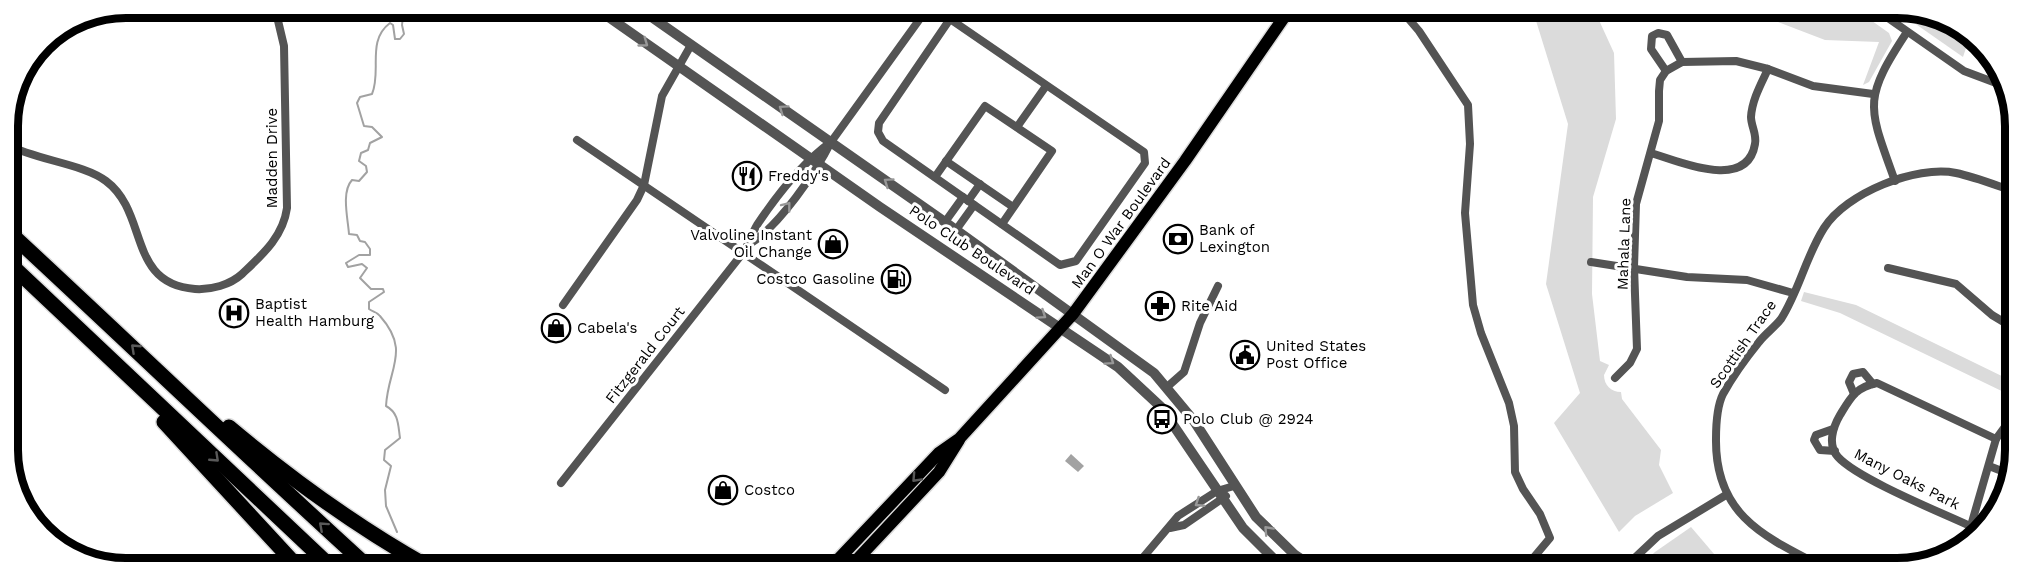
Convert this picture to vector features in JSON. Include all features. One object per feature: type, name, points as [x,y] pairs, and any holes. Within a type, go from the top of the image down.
[{"type":"highway","points":[[18,240],[154,366],[215,428],[358,558]]},
{"type":"highway","points":[[18,272],[322,558]]},
{"type":"highway","points":[[50,302],[289,558]]},
{"type":"highway","points":[[154,366],[299,485],[357,525],[412,558]]},
{"type":"main road","name":"Man O War Boulevard","points":[[858,558],[939,472],[959,439],[1073,314],[1185,161],[1283,18]]},
{"type":"main road","name":"Man O War Boulevard","points":[[840,558],[939,453],[959,439]]},
{"type":"street","name":"Madden Drive","points":[[18,149],[105,180],[121,195],[134,218],[143,254],[151,267],[164,280],[186,288],[203,289],[224,285],[239,276],[274,241],[285,224],[287,208],[284,46],[277,18]]},
{"type":"street","name":"Polo Club Boulevard","points":[[610,18],[1118,367],[1160,405],[1243,528],[1273,558]]},
{"type":"street","name":"Polo Club Boulevard","points":[[653,18],[1129,352],[1159,378],[1185,409],[1234,486],[1275,537],[1302,558]]},
{"type":"street","points":[[831,142],[921,18]]},
{"type":"street","points":[[1408,18],[1468,105],[1470,144],[1465,213],[1473,305],[1481,333],[1509,404],[1514,426],[1515,472],[1523,489],[1540,514],[1550,537],[1536,558]]},
{"type":"street","points":[[1888,18],[1964,71],[1996,83]]},
{"type":"street","points":[[950,19],[1144,152],[1144,163],[1076,261],[1060,265],[884,141],[878,132],[879,123],[950,19]]},
{"type":"street","points":[[1895,180],[1877,130],[1873,94],[1882,71],[1907,32]]},
{"type":"street","points":[[1682,62],[1667,35],[1658,33],[1652,36],[1651,49],[1666,71],[1682,62],[1736,60],[1768,69],[1812,86],[1873,94]]},
{"type":"street","points":[[563,305],[638,200],[644,185],[662,96],[691,45]]},
{"type":"street","points":[[1651,153],[1710,170],[1726,171],[1743,164],[1755,145],[1756,134],[1751,120],[1753,106],[1768,69]]},
{"type":"street","name":"Mahala Lane","points":[[1615,378],[1630,363],[1637,349],[1634,267],[1636,204],[1659,121],[1660,80],[1666,71]]},
{"type":"street","points":[[1017,127],[1046,86]]},
{"type":"street","points":[[934,177],[985,106],[1052,151],[1002,224]]},
{"type":"street","points":[[577,140],[945,390]]},
{"type":"street","name":"Fitzgerald Court","points":[[751,243],[756,227],[810,157],[831,142]]},
{"type":"street","name":"Fitzgerald Court","points":[[561,483],[751,243],[765,235],[820,164],[831,142]]},
{"type":"street","points":[[946,161],[1013,207]]},
{"type":"street","name":"Scottish Trace","points":[[1805,558],[1768,539],[1740,515],[1726,495],[1716,458],[1716,428],[1721,397],[1759,341],[1781,319],[1822,230],[1837,210],[1895,180],[1924,172],[1956,173],[2005,188]]},
{"type":"street","points":[[945,222],[968,201],[980,184]]},
{"type":"street","points":[[956,230],[968,201]]},
{"type":"street","points":[[1591,262],[1687,277],[1747,280],[1793,293]]},
{"type":"street","points":[[1888,268],[1956,284],[1992,315],[2005,323]]},
{"type":"street","points":[[1167,387],[1184,372],[1200,323],[1218,286]]},
{"type":"street","name":"Many Oaks Park","points":[[1970,526],[1854,470],[1837,456],[1832,441],[1833,429],[1854,394],[1850,382],[1853,374],[1863,372],[1873,384],[1877,383],[1996,439]]},
{"type":"street","points":[[1159,378],[1163,394],[1160,405],[1185,409]]},
{"type":"street","points":[[1854,394],[1861,386],[1873,384]]},
{"type":"street","points":[[1969,530],[1996,439],[2005,427]]},
{"type":"street","name":"Many Oaks Park","points":[[1833,429],[1816,435],[1814,440],[1820,450],[1835,451]]},
{"type":"street","points":[[1989,466],[2002,471]]},
{"type":"street","points":[[1143,558],[1152,544],[1170,528],[1184,525],[1234,486]]},
{"type":"street","points":[[1635,558],[1658,536],[1726,495]]},
{"type":"street","points":[[1482,558],[1506,558]]},
{"type":"shaded area","points":[[1535,18],[1598,18],[1614,53],[1616,119],[1593,197],[1592,294],[1600,361],[1609,365],[1604,375],[1607,385],[1614,391],[1621,392],[1622,399],[1661,450],[1659,465],[1673,493],[1635,516],[1619,532],[1554,423],[1580,393],[1546,284],[1568,124]]},
{"type":"shaded area","points":[[1767,18],[1868,18],[1889,33],[1892,41],[1869,82],[1863,85],[1879,42],[1825,40]]},
{"type":"shaded area","points":[[1908,19],[1938,26],[1963,40],[1967,44],[1963,57]]},
{"type":"shaded area","points":[[1804,292],[1856,305],[2005,378],[2005,393],[1840,313],[1801,301]]},
{"type":"shaded area","points":[[1071,454],[1084,466],[1078,472],[1065,461]]},
{"type":"shaded area","points":[[1691,527],[1717,558],[1649,558]]},
{"type":"waterway","points":[[397,532],[386,506],[385,490],[391,466],[384,460],[385,450],[400,438],[396,416],[386,406],[396,350],[389,328],[379,315],[369,309],[369,302],[384,292],[383,289],[371,289],[360,278],[367,268],[362,264],[348,267],[346,263],[359,255],[370,255],[370,249],[365,242],[360,241],[357,235],[349,234],[346,198],[352,180],[359,181],[367,172],[366,166],[359,161],[361,153],[368,150],[370,143],[382,137],[372,127],[364,126],[357,103],[360,97],[372,94],[375,85],[378,38],[390,23],[393,25],[395,39],[400,39],[404,34],[403,18]]},
{"type":"place","name":"Freddy's","points":[[747,176]]},
{"type":"place","name":"Bank of Lexington","points":[[1178,239]]},
{"type":"place","name":"Valvoline Instant Oil Change","points":[[833,244]]},
{"type":"place","name":"Costco Gasoline","points":[[896,279]]},
{"type":"place","name":"Rite Aid","points":[[1160,306]]},
{"type":"place","name":"Baptist Health Hamburg","points":[[234,313]]},
{"type":"place","name":"Cabela's","points":[[556,328]]},
{"type":"place","name":"United States Post Office","points":[[1245,355]]},
{"type":"place","name":"Polo Club @ 2924","points":[[1162,419]]},
{"type":"place","name":"Costco","points":[[723,490]]}]
